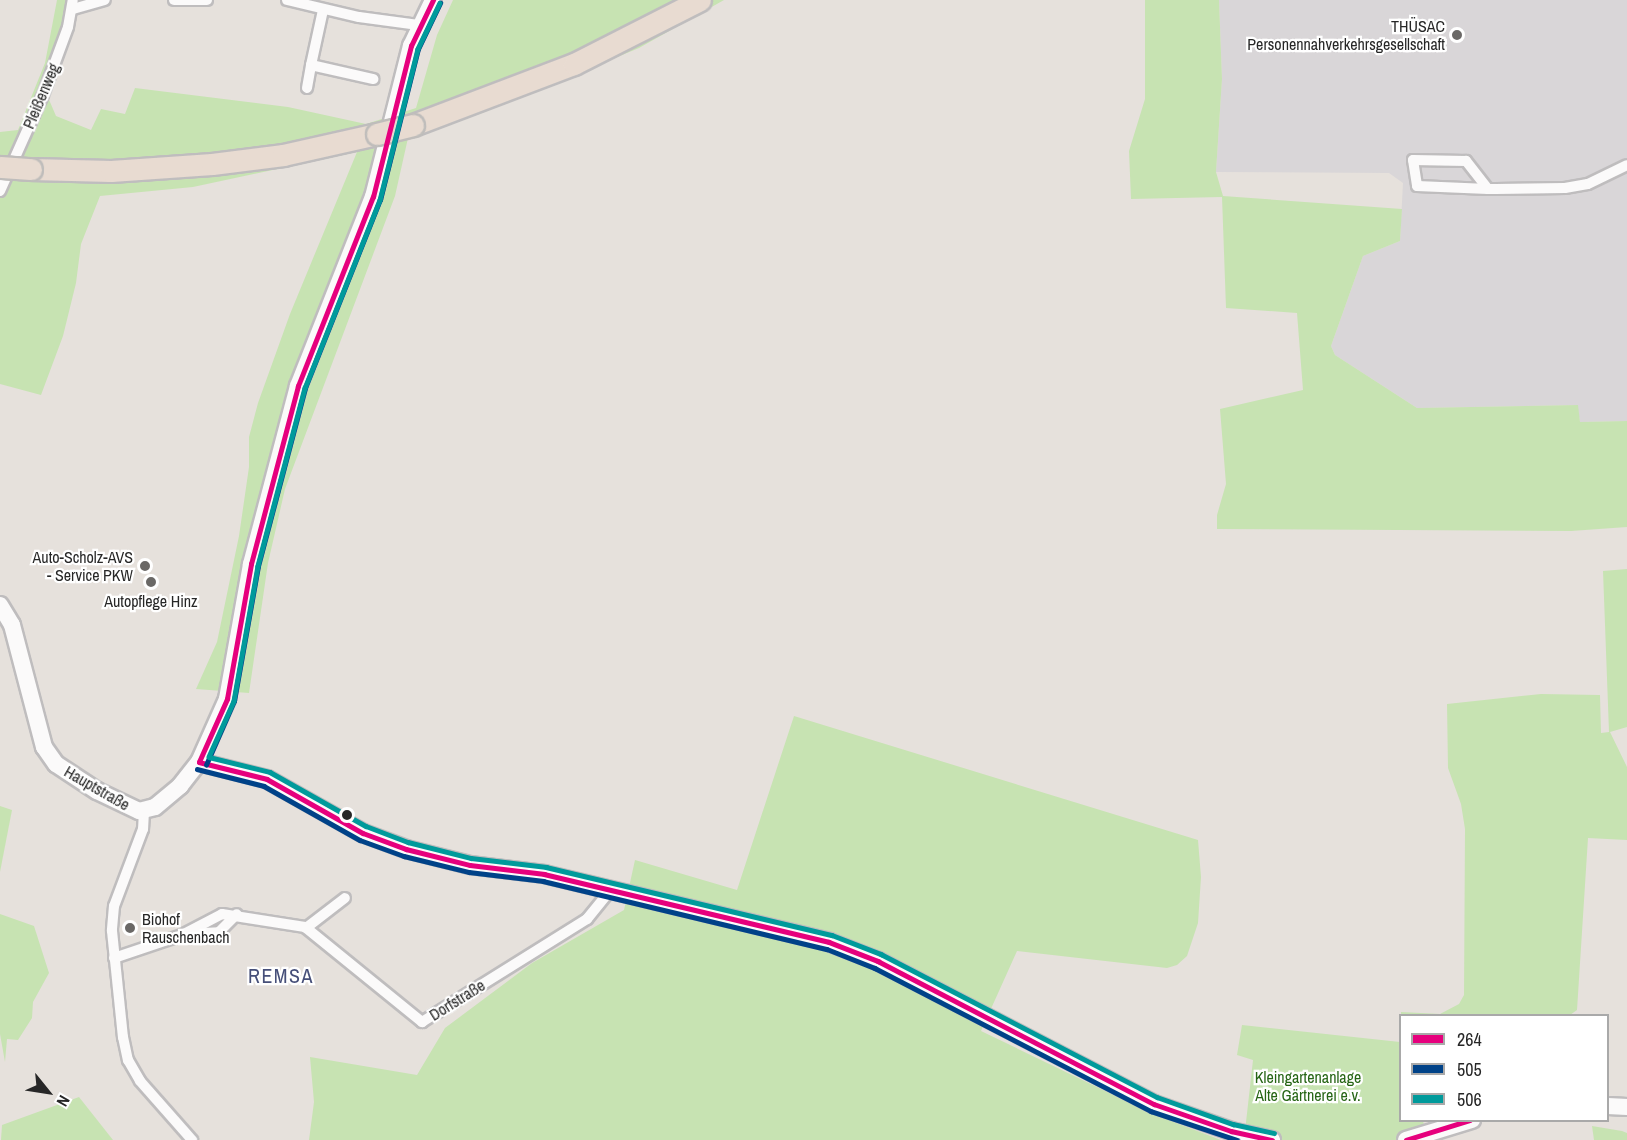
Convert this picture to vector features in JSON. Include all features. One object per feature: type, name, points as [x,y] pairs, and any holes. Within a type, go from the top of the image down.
[{"type":"highway","points":[[0,167],[111,171],[212,164],[283,155],[377,134],[413,125],[574,64],[700,0]]},
{"type":"street","points":[[73,5],[105,0]]},
{"type":"street","points":[[174,0],[207,0]]},
{"type":"street","points":[[287,0],[323,10],[418,25]]},
{"type":"street","name":"Hauptstraße","points":[[0,605],[12,625],[44,747],[56,764],[127,807],[144,811],[155,807],[180,786],[199,762],[227,699],[250,564],[275,465],[324,312],[373,197],[418,25],[433,0]]},
{"type":"street","name":"Pleißenweg","points":[[0,191],[43,95],[73,5]]},
{"type":"street","points":[[307,88],[323,10]]},
{"type":"street","points":[[311,65],[373,79]]},
{"type":"street","points":[[1488,189],[1466,161],[1413,160],[1417,186],[1488,189],[1565,188],[1588,184],[1627,165]]},
{"type":"street","points":[[199,762],[267,779],[363,833],[406,849],[470,865],[544,874],[829,942],[878,961],[1154,1104],[1231,1131],[1272,1140]]},
{"type":"street","points":[[144,811],[143,829],[114,906],[114,958],[128,1060],[140,1081],[192,1140]]},
{"type":"street","name":"Dorfstraße","points":[[114,958],[182,935],[222,914],[237,914],[306,928],[422,1022],[587,919],[617,892]]},
{"type":"street","points":[[306,928],[345,897]]},
{"type":"street","name":"Dorfstraße","points":[[182,935],[219,932],[237,914]]},
{"type":"street","points":[[1609,1106],[1627,1107]]},
{"type":"street","points":[[1406,1140],[1465,1122]]},
{"type":"shaded area","points":[[1219,0],[1627,0],[1627,421],[1580,422],[1577,405],[1417,408],[1335,355],[1331,346],[1363,256],[1400,241],[1403,183],[1389,173],[1216,172],[1222,79]]},
{"type":"green space","points":[[57,0],[67,0],[47,95],[56,116],[91,130],[101,109],[125,114],[135,88],[288,107],[366,124],[416,108],[437,35],[453,0],[724,0],[639,48],[482,113],[408,138],[395,196],[285,489],[268,563],[249,693],[196,689],[217,642],[239,536],[249,467],[249,437],[258,403],[290,314],[357,152],[193,187],[100,196],[81,244],[76,283],[63,336],[41,395],[0,384],[0,132],[18,130],[45,63]]},
{"type":"green space","points":[[1145,0],[1219,0],[1222,79],[1216,172],[1223,196],[1402,209],[1400,241],[1363,256],[1331,346],[1335,355],[1417,408],[1578,405],[1580,422],[1627,421],[1627,527],[1571,531],[1217,529],[1217,515],[1226,484],[1220,409],[1303,390],[1297,313],[1226,308],[1222,197],[1131,199],[1129,151],[1145,99]]},
{"type":"green space","points":[[1627,569],[1627,727],[1610,732],[1627,767],[1627,840],[1588,838],[1577,1010],[1571,1014],[1440,1014],[1459,1004],[1464,995],[1465,829],[1461,804],[1448,768],[1447,704],[1541,694],[1600,695],[1601,733],[1609,732],[1603,571]]},
{"type":"green space","points":[[794,716],[1198,840],[1201,877],[1198,923],[1187,956],[1177,965],[1167,968],[1017,951],[981,1031],[1153,1114],[1221,1140],[309,1140],[314,1102],[310,1057],[417,1075],[445,1028],[532,963],[624,910],[635,860],[737,890]]},
{"type":"green space","points":[[0,806],[12,810],[0,872]]},
{"type":"green space","points":[[0,914],[34,926],[49,973],[33,1002],[32,1018],[18,1040],[7,1039],[5,1062],[0,1034]]},
{"type":"green space","points":[[1401,1012],[1440,1014],[1401,1014]]},
{"type":"green space","name":"Kleingartenanlage Alte Gärtnerei e.v.","points":[[1242,1025],[1399,1042],[1399,1122],[1423,1122],[1428,1140],[1244,1140],[1253,1060],[1237,1055]]},
{"type":"green space","points":[[79,1097],[113,1140],[1,1140],[2,1125]]},
{"type":"green space","points":[[1592,1126],[1627,1133],[1627,1140],[1594,1140]]},
{"type":"transit line","name":"264","points":[[199,762],[227,699],[251,564],[298,386],[373,197],[411,46],[433,0]]},
{"type":"transit line","name":"505","points":[[206,765],[234,701],[258,566],[305,388],[380,200],[418,49],[440,3]]},
{"type":"transit line","name":"506","points":[[440,3],[418,49],[380,200],[305,388],[258,566],[234,701],[209,757],[270,772],[366,826],[408,842],[471,858],[546,867],[832,935],[881,954],[1157,1097],[1233,1124],[1274,1133]]},
{"type":"transit line","name":"264","points":[[199,762],[267,779],[363,833],[406,849],[470,865],[544,874],[829,942],[878,961],[1154,1104],[1231,1131],[1272,1140]]},
{"type":"transit line","name":"505","points":[[197,769],[264,786],[360,840],[404,856],[469,872],[543,881],[827,949],[875,968],[1151,1111],[1237,1140]]},
{"type":"transit line","name":"264","points":[[1406,1140],[1464,1122]]},
{"type":"place","name":"THÜSAC Personennahverkehrsgesellschaft","points":[[1457,35]]},
{"type":"place","name":"Auto-Scholz-AVS - Service PKW","points":[[145,566]]},
{"type":"place","name":"Autopflege Hinz","points":[[151,582]]},
{"type":"place","name":"Biohof Rauschenbach","points":[[130,928]]},
{"type":"district","name":"REMSA","points":[[281,975]]}]
